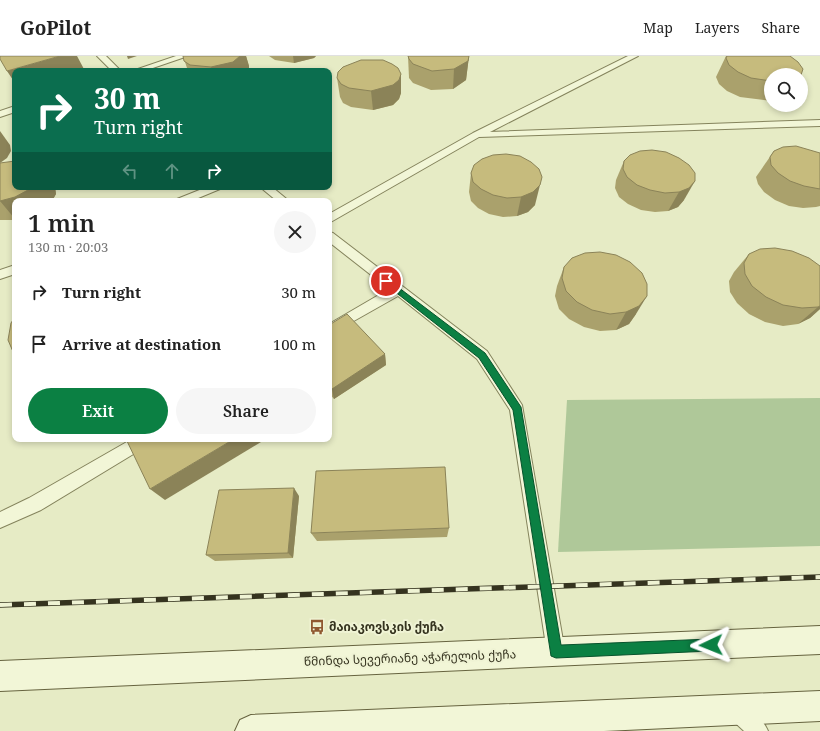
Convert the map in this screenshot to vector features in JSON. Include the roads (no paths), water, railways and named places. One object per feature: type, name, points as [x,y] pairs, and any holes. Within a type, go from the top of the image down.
[{"type":"main road","name":"წმინდა სევერიანე აჭარელის ქუჩა","points":[[0,676],[820,640]]},
{"type":"main road","points":[[251,731],[820,706]]},
{"type":"lane","points":[[101,56],[114,68]]},
{"type":"lane","points":[[146,68],[184,56]]},
{"type":"lane","points":[[613,56],[623,61]]},
{"type":"lane","points":[[332,217],[476,135],[634,56]]},
{"type":"lane","points":[[0,114],[12,110]]},
{"type":"lane","points":[[476,135],[820,123]]},
{"type":"lane","points":[[188,198],[208,190]]},
{"type":"lane","points":[[270,190],[280,198]]},
{"type":"lane","points":[[332,238],[482,355],[517,409],[556,652]]},
{"type":"lane","points":[[0,275],[12,270]]},
{"type":"lane","points":[[332,328],[398,290]]},
{"type":"lane","points":[[0,520],[35,504],[140,442]]},
{"type":"lane","points":[[736,710],[758,731]]},
{"type":"railway","points":[[0,605],[820,577]]},
{"type":"place","name":"მაიაკოვსკის ქუჩა","points":[[317,627]]}]
